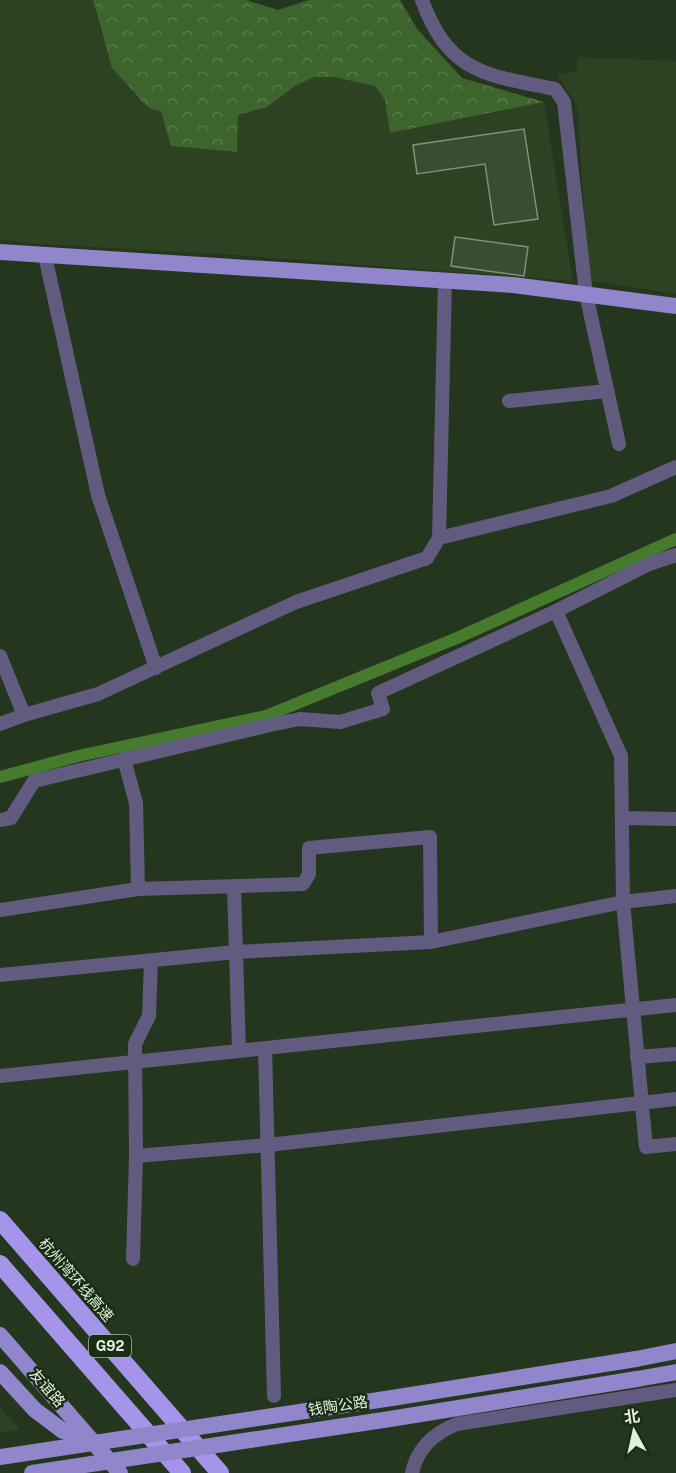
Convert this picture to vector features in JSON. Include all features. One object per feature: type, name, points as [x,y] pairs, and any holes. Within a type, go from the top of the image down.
[{"type":"highway","name":"杭州湾环线高速","points":[[0,1220],[220,1473]]},
{"type":"highway","name":"G92","points":[[0,1264],[180,1470]]},
{"type":"main road","points":[[0,252],[513,285],[676,306]]},
{"type":"main road","name":"友谊路","points":[[0,1335],[120,1473]]},
{"type":"main road","name":"钱陶公路","points":[[0,1457],[381,1400],[676,1352]]},
{"type":"main road","name":"友谊路","points":[[0,1372],[35,1410],[63,1431],[94,1442]]},
{"type":"main road","name":"钱陶公路","points":[[32,1473],[390,1419],[676,1372]]},
{"type":"street","points":[[422,0],[441,37],[456,56],[472,68],[496,77],[555,89],[564,102],[586,294],[619,444]]},
{"type":"street","points":[[45,256],[98,495],[156,668]]},
{"type":"street","points":[[0,724],[98,694],[296,602],[427,558],[440,538],[445,280]]},
{"type":"street","points":[[509,401],[608,391]]},
{"type":"street","points":[[440,538],[610,496],[676,467]]},
{"type":"street","points":[[0,820],[10,818],[21,805],[34,781],[270,725],[300,720],[340,722],[383,709],[378,693],[556,611],[649,564],[676,555]]},
{"type":"street","points":[[556,611],[621,756],[623,902],[646,1147],[676,1144]]},
{"type":"street","points":[[0,656],[24,715]]},
{"type":"street","points":[[124,759],[136,803],[138,889]]},
{"type":"street","points":[[622,818],[676,819]]},
{"type":"street","points":[[0,910],[138,889],[303,884],[309,874],[309,848],[430,837],[431,942]]},
{"type":"street","points":[[234,887],[239,1051]]},
{"type":"street","points":[[0,975],[236,952],[431,942],[623,902],[676,896]]},
{"type":"street","points":[[133,1259],[137,1062],[135,1044],[149,1016],[151,960]]},
{"type":"street","points":[[0,1076],[676,1005]]},
{"type":"street","points":[[265,1048],[274,1396]]},
{"type":"street","points":[[637,1057],[676,1054]]},
{"type":"street","points":[[136,1156],[268,1145],[676,1099]]},
{"type":"street","points":[[412,1473],[416,1460],[425,1445],[439,1433],[457,1424],[676,1390]]},
{"type":"street","points":[[0,1457],[94,1442]]},
{"type":"shaded area","points":[[0,0],[93,0],[101,34],[142,102],[161,111],[172,146],[237,152],[238,115],[257,109],[314,77],[334,77],[375,85],[385,100],[391,133],[544,102],[573,281],[0,240]]},
{"type":"shaded area","points":[[578,57],[676,61],[676,294],[592,281],[586,237],[577,106],[557,74],[576,72]]},
{"type":"shaded area","points":[[0,1407],[20,1430],[0,1433]]},
{"type":"green space","points":[[93,0],[246,0],[278,10],[309,0],[400,0],[418,30],[462,78],[544,102],[390,133],[385,100],[375,86],[334,77],[314,77],[295,86],[267,107],[238,115],[237,152],[171,146],[161,111],[151,109],[142,102],[112,68]]},
{"type":"building","points":[[524,129],[538,219],[494,225],[485,164],[417,174],[413,145]]},
{"type":"building","points":[[455,237],[528,247],[524,276],[451,266]]},
{"type":"waterway","points":[[0,777],[78,756],[266,716],[457,638],[676,539]]}]
